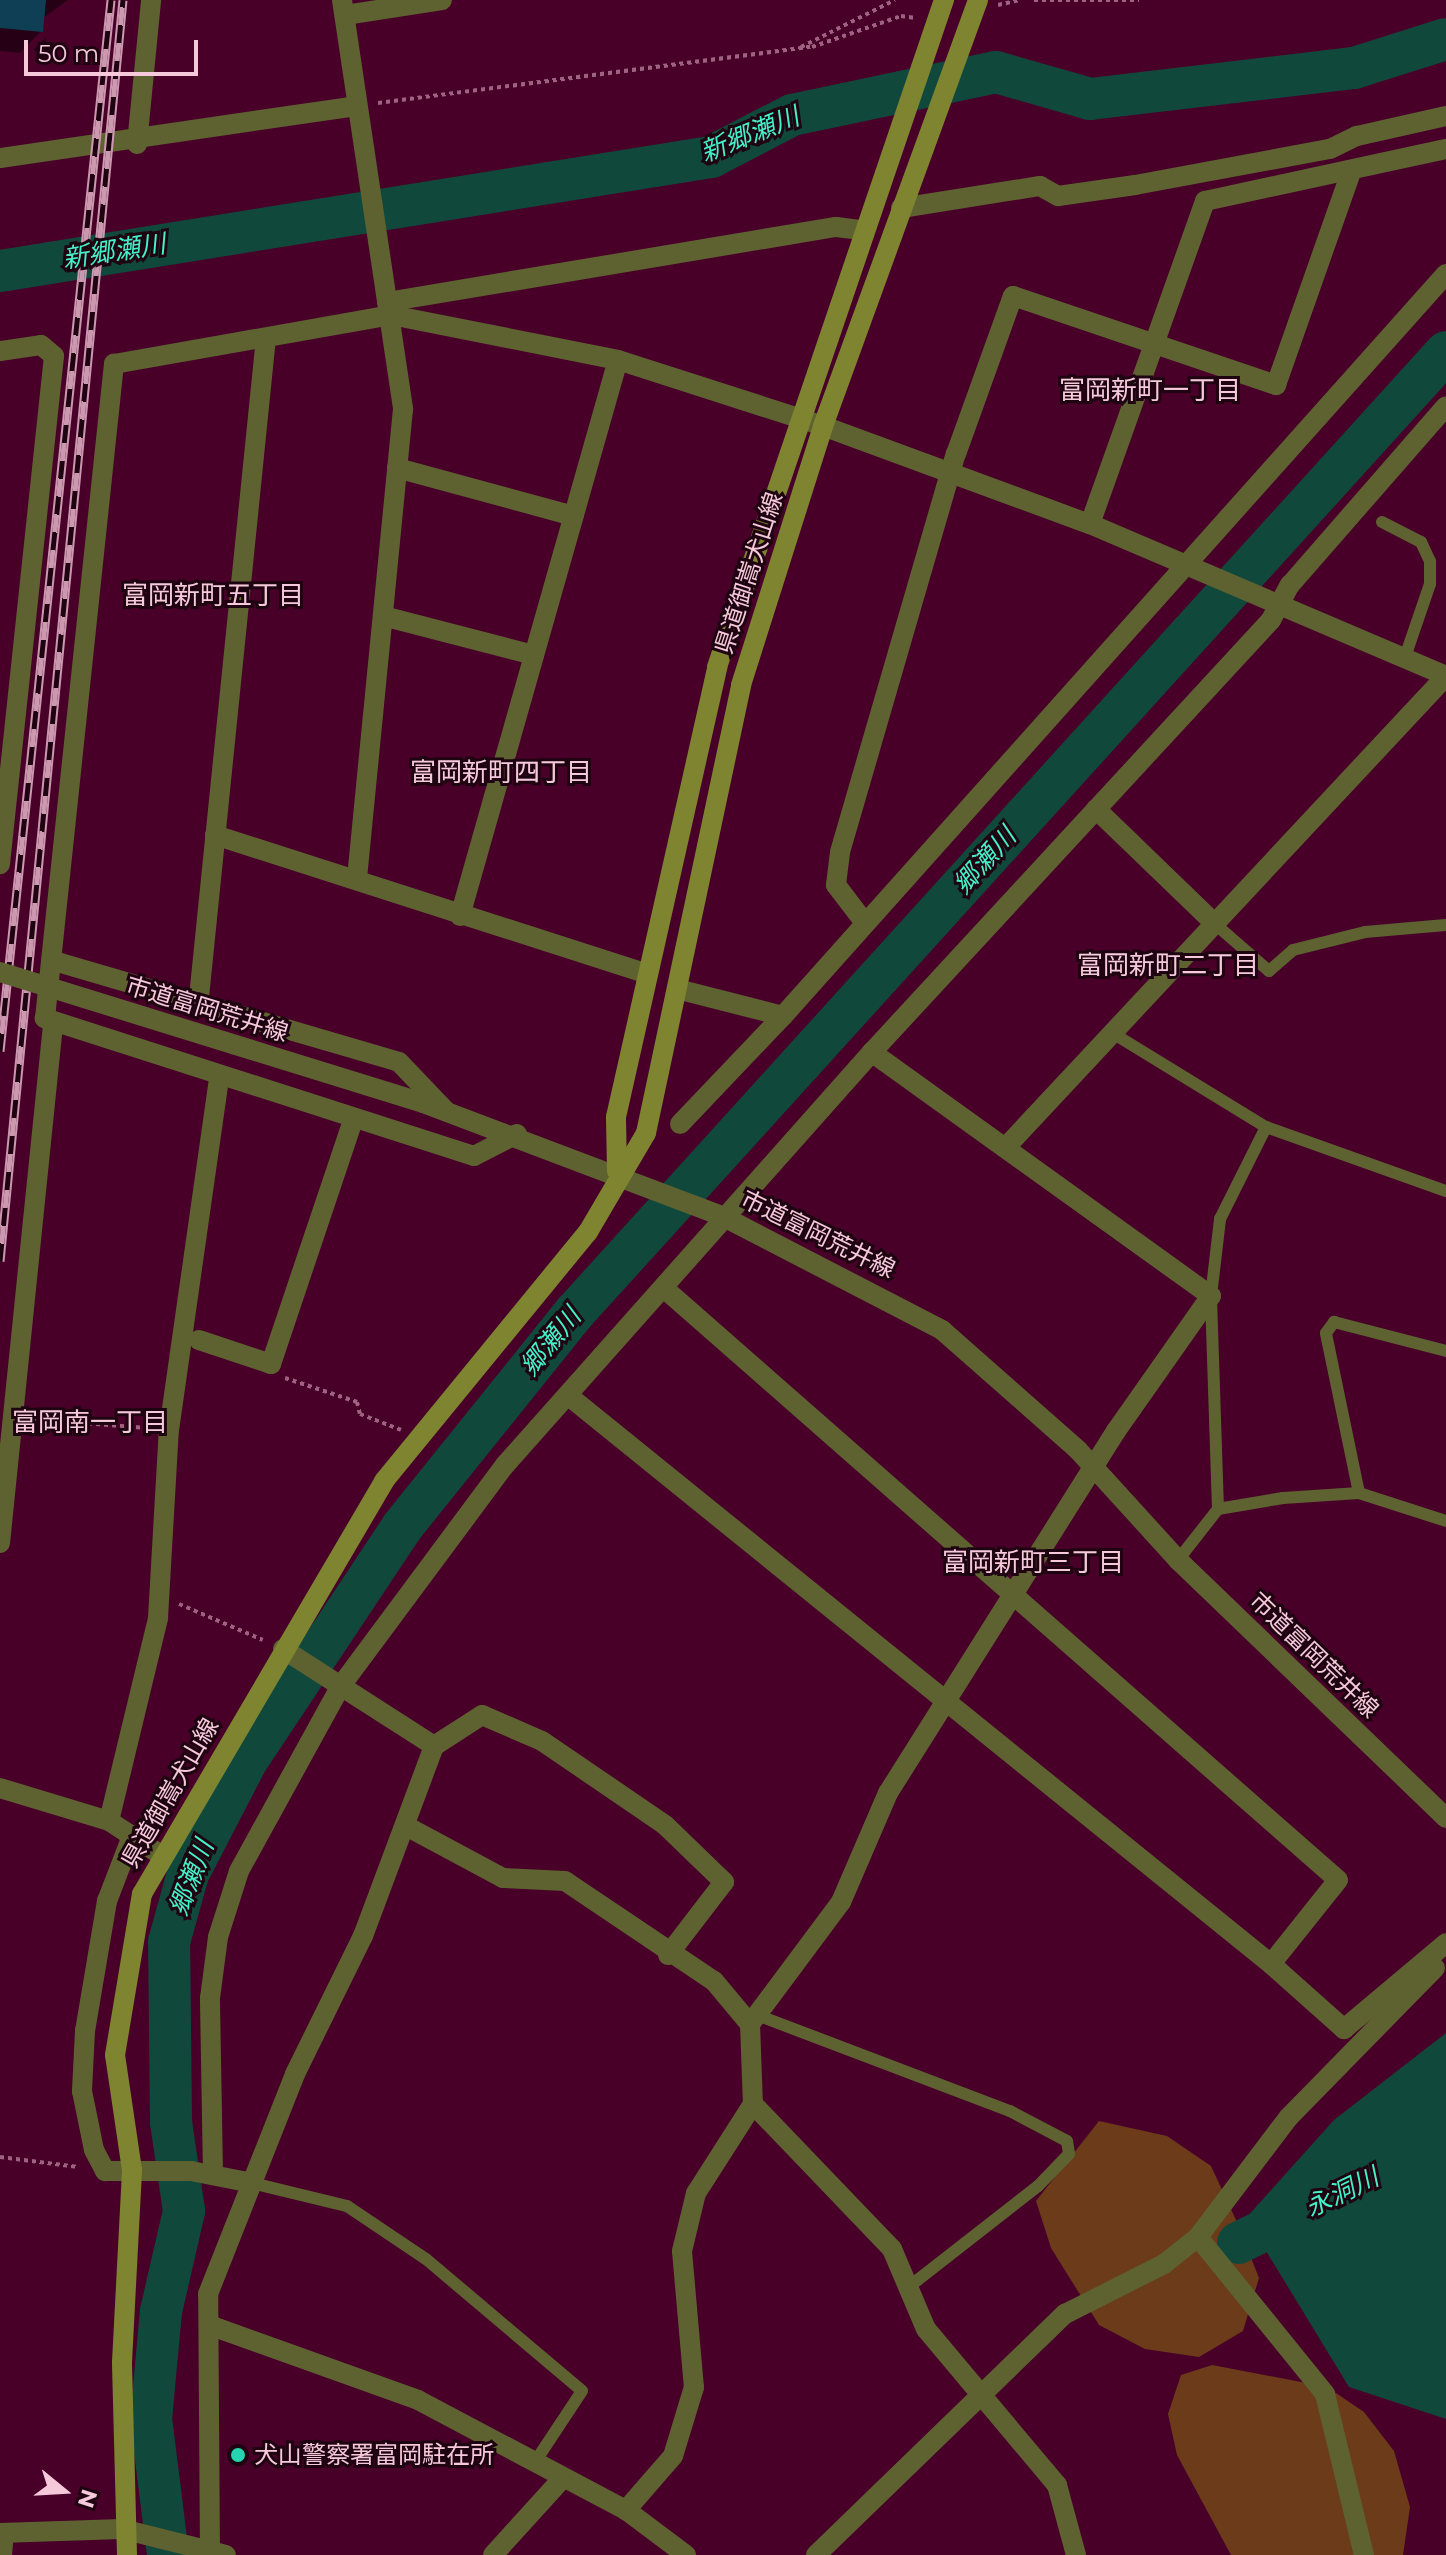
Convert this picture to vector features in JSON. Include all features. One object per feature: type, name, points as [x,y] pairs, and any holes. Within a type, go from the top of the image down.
[{"type":"main road","name":"県道御嵩犬山線","points":[[127,2555],[122,2529],[132,2170],[115,2055],[125,1964],[161,1855],[283,1649],[418,1437],[588,1232],[617,1171],[646,1133],[741,685],[823,426],[904,200],[968,23],[986,3]]},
{"type":"main road","name":"県道御嵩犬山線","points":[[617,1171],[616,1117],[717,667],[797,417],[941,10]]},
{"type":"street","points":[[137,144],[151,0]]},
{"type":"street","points":[[357,880],[403,409],[344,8],[442,0]]},
{"type":"street","points":[[0,158],[137,144],[356,106]]},
{"type":"street","points":[[904,200],[1040,186],[1058,196],[1135,185],[1330,149],[1357,136],[1446,116]]},
{"type":"street","points":[[1090,524],[1205,201],[1351,172],[1446,149]]},
{"type":"street","points":[[865,923],[836,885],[840,852],[951,472],[1013,296],[1276,385],[1351,172]]},
{"type":"street","points":[[517,1134],[474,1156],[219,1079],[53,1025],[45,1018],[54,961],[114,364],[266,338],[389,308],[836,227],[862,230]]},
{"type":"street","points":[[680,1124],[783,1016],[1191,564],[1446,274]]},
{"type":"street","points":[[389,308],[618,360],[823,426],[1191,564],[1446,676],[1005,1148]]},
{"type":"street","points":[[198,1007],[266,338]]},
{"type":"street","points":[[0,351],[41,345],[54,356],[0,864]]},
{"type":"street","points":[[460,916],[618,360]]},
{"type":"street","points":[[213,2174],[210,1998],[218,1937],[239,1871],[340,1687],[505,1465],[666,1290],[724,1217],[872,1052],[1282,604],[1290,585],[1446,406]]},
{"type":"street","points":[[397,468],[574,516]]},
{"type":"street","points":[[383,616],[534,655]]},
{"type":"street","points":[[1096,809],[1214,923]]},
{"type":"street","points":[[215,835],[460,916],[646,973]]},
{"type":"street","points":[[54,961],[198,1007],[399,1062],[447,1112]]},
{"type":"street","name":"市道富岡荒井線","points":[[0,972],[423,1103],[617,1171],[724,1217],[942,1330],[1078,1450],[1093,1471],[1178,1560],[1443,1808]]},
{"type":"street","points":[[677,989],[783,1016]]},
{"type":"street","points":[[0,1543],[53,1025]]},
{"type":"street","points":[[626,2510],[673,2456],[694,2387],[682,2251],[696,2193],[753,2104],[753,2020],[841,1902],[888,1793],[1015,1590],[1211,1296],[872,1052]]},
{"type":"street","points":[[109,1821],[158,1618],[169,1430],[219,1079]]},
{"type":"street","points":[[199,1340],[271,1364],[353,1120]]},
{"type":"street","points":[[666,1290],[1015,1590],[1338,1880],[1271,1964]]},
{"type":"street","points":[[570,1397],[948,1698],[1271,1964],[1344,2029],[1446,1943]]},
{"type":"street","points":[[283,1649],[434,1746]]},
{"type":"street","points":[[2,2555],[2,2533],[122,2529],[215,2553],[208,2294],[252,2183],[406,1826],[434,1746],[482,1715],[542,1741],[665,1825],[724,1882],[668,1955]]},
{"type":"street","points":[[0,1788],[109,1821],[161,1855]]},
{"type":"street","points":[[406,1826],[503,1878],[565,1881],[668,1955],[714,1981],[753,2020]]},
{"type":"street","points":[[132,1836],[107,1901],[85,2031],[82,2091],[105,2171],[191,2171],[252,2183]]},
{"type":"street","points":[[816,2555],[985,2396],[1065,2314],[1164,2264],[1198,2237],[1288,2118],[1446,1957]]},
{"type":"street","points":[[753,2104],[892,2249],[904,2291],[926,2329],[1057,2485],[1076,2555]]},
{"type":"street","points":[[1198,2237],[1325,2394],[1364,2555]]},
{"type":"street","points":[[209,2325],[331,2364],[537,2459],[562,2479],[626,2510],[686,2555]]},
{"type":"street","points":[[493,2555],[562,2479]]},
{"type":"lane","points":[[1382,522],[1421,542],[1430,561],[1430,584],[1405,657]]},
{"type":"lane","points":[[1214,923],[1269,971],[1308,946],[1365,932],[1446,925]]},
{"type":"lane","points":[[1114,1034],[1266,1127],[1446,1191]]},
{"type":"lane","points":[[1178,1560],[1218,1509],[1211,1296],[1220,1219],[1266,1127]]},
{"type":"lane","points":[[1359,1493],[1326,1333],[1334,1322],[1446,1351]]},
{"type":"lane","points":[[1218,1509],[1359,1493],[1446,1521]]},
{"type":"lane","points":[[753,2020],[984,2100],[1067,2141],[1069,2154],[1038,2186],[904,2291]]},
{"type":"lane","points":[[252,2183],[347,2206],[426,2259],[582,2391],[537,2459]]},
{"type":"path","points":[[798,49],[895,0]]},
{"type":"path","points":[[986,3],[1019,0]]},
{"type":"path","points":[[1034,0],[1139,0]]},
{"type":"path","points":[[356,106],[798,49],[901,16],[916,18]]},
{"type":"path","points":[[271,1364],[276,1374],[357,1402],[360,1414],[418,1437]]},
{"type":"path","points":[[13,1418],[169,1430]]},
{"type":"path","points":[[178,1589],[177,1603],[283,1649]]},
{"type":"path","points":[[0,2157],[105,2171]]},
{"type":"shaded area","points":[[1099,2121],[1167,2136],[1211,2166],[1236,2220],[1259,2278],[1243,2331],[1199,2357],[1145,2349],[1099,2325],[1051,2248],[1036,2201]]},
{"type":"shaded area","points":[[1212,2365],[1327,2387],[1364,2412],[1394,2451],[1410,2507],[1403,2555],[1231,2555],[1177,2455],[1168,2414],[1181,2375]]},
{"type":"water","points":[[1446,2033],[1446,2419],[1349,2387],[1246,2218],[1334,2120]]},
{"type":"building","points":[[0,0],[46,0],[43,32],[0,28]]},
{"type":"waterway","name":"新郷瀬川","points":[[0,271],[711,157],[792,115],[996,72],[1090,99],[1354,68],[1446,39]]},
{"type":"waterway","name":"郷瀬川","points":[[168,2555],[151,2419],[161,2311],[184,2211],[171,2122],[169,1942],[188,1874],[246,1762],[402,1527],[575,1312],[1446,352]]},
{"type":"waterway","name":"永洞川","points":[[1238,2243],[1308,2209]]},
{"type":"railway","points":[[0,1051],[111,0]]},
{"type":"railway","points":[[0,1261],[123,0]]},
{"type":"place","name":"犬山警察署富岡駐在所","points":[[238,2455]]},
{"type":"district","name":"富岡新町一丁目","points":[[1150,391]]},
{"type":"district","name":"富岡新町五丁目","points":[[213,596]]},
{"type":"district","name":"富岡新町四丁目","points":[[501,773]]},
{"type":"district","name":"富岡新町二丁目","points":[[1168,966]]},
{"type":"district","name":"富岡南一丁目","points":[[90,1423]]},
{"type":"district","name":"富岡新町三丁目","points":[[1033,1563]]}]
